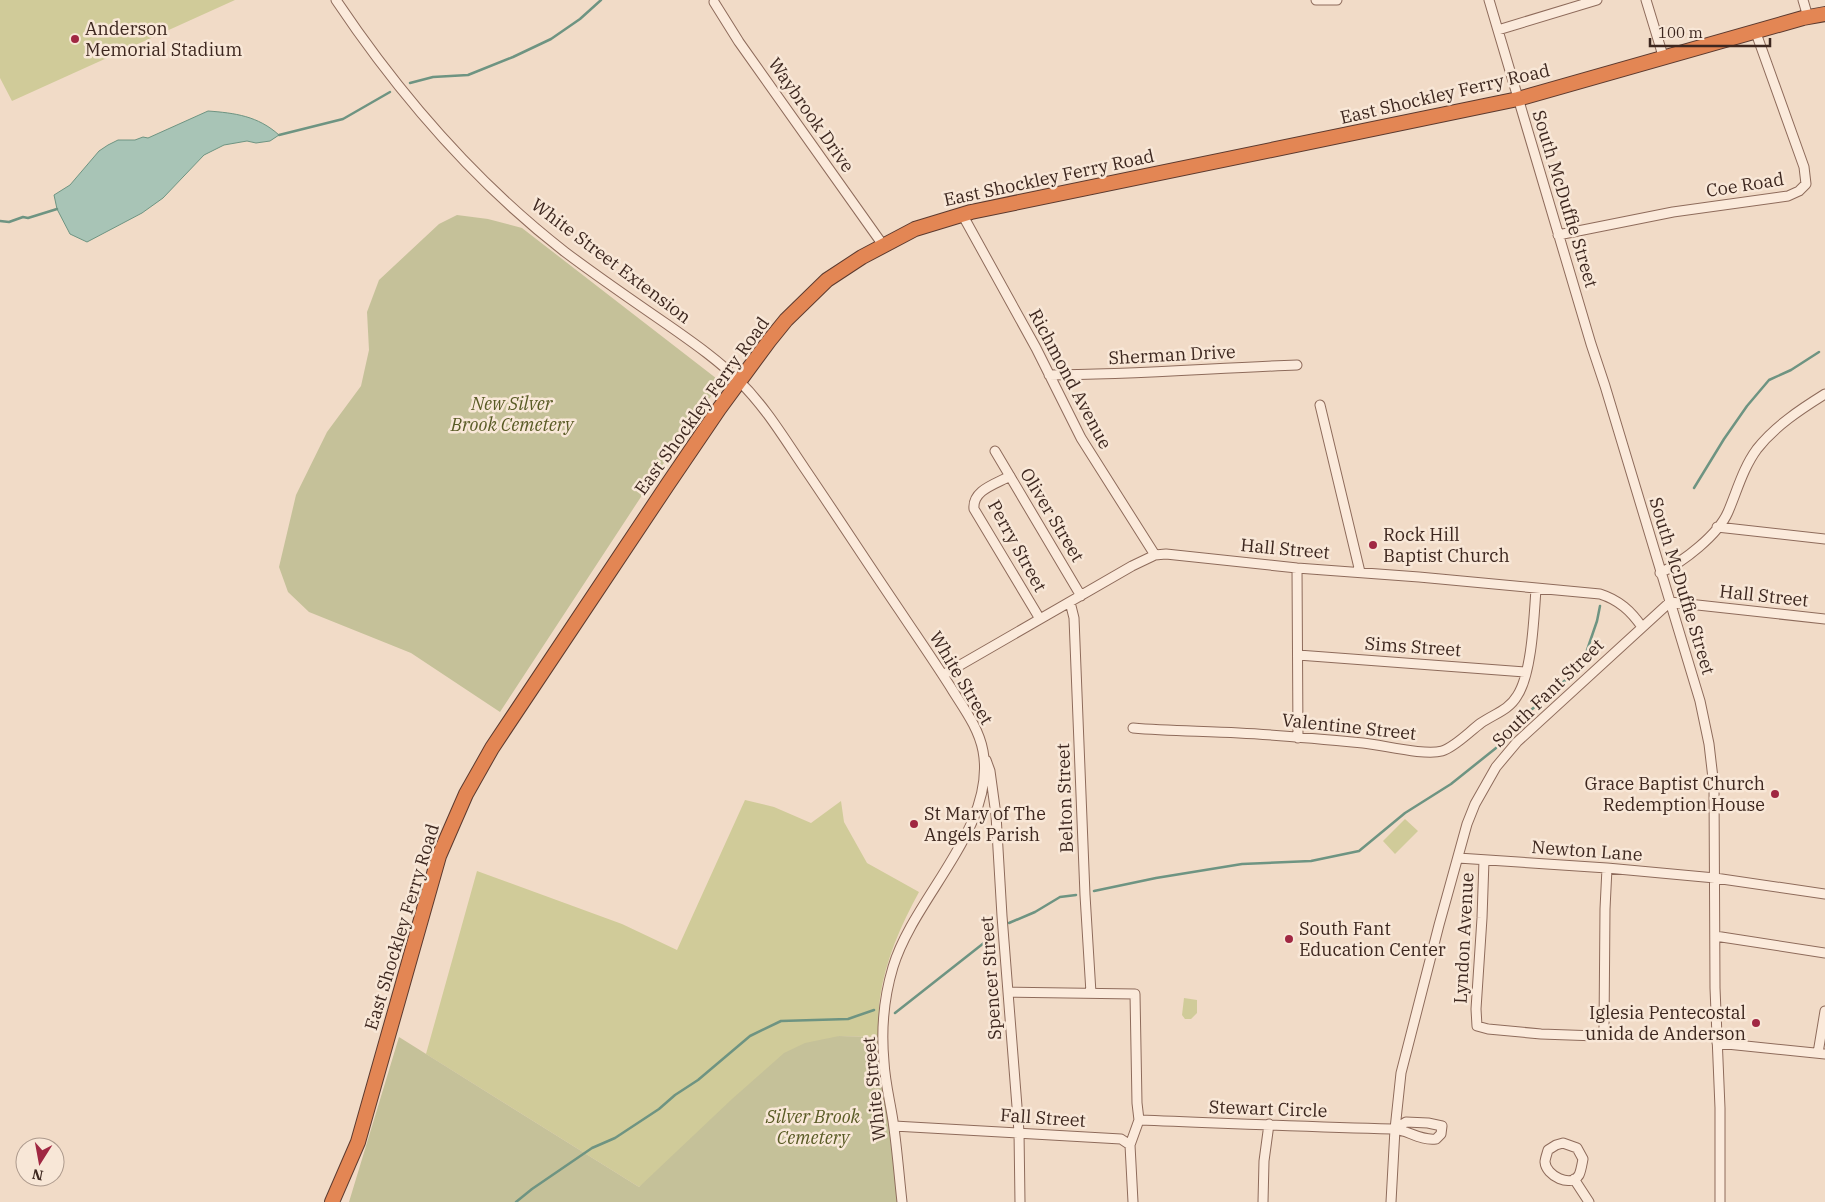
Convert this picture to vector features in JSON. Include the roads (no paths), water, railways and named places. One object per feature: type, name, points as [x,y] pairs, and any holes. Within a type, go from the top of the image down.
[{"type":"highway","name":"East Shockley Ferry Road","points":[[332,1202],[358,1142],[433,877],[446,838],[466,794],[510,720],[739,381],[769,341],[808,298],[838,272],[883,245],[915,230],[962,214],[1518,99],[1808,17],[1825,14]]},
{"type":"street","name":"White Street Extension","points":[[336,0],[361,37],[400,88],[460,155],[501,196],[564,251],[722,365],[739,381]]},
{"type":"street","points":[[1316,0],[1337,0]]},
{"type":"street","name":"South McDuffie Street","points":[[1489,0],[1558,235],[1700,700],[1709,744],[1714,787],[1720,1202]]},
{"type":"street","points":[[1498,30],[1597,0]]},
{"type":"street","points":[[1646,0],[1664,59]]},
{"type":"street","points":[[1803,0],[1808,17]]},
{"type":"street","name":"Waybrook Drive","points":[[714,2],[739,42],[883,245]]},
{"type":"street","name":"Coe Road","points":[[1558,235],[1673,212],[1788,196],[1800,191],[1806,184],[1804,167],[1756,33]]},
{"type":"street","name":"Richmond Avenue","points":[[962,214],[1036,348],[1081,438],[1155,555]]},
{"type":"street","name":"Sherman Drive","points":[[1049,376],[1297,365]]},
{"type":"street","name":"White Street","points":[[739,381],[772,421],[943,675],[974,726],[983,753],[982,786],[975,813],[961,845],[919,910],[907,934],[893,967],[887,993],[883,1024],[883,1061],[894,1126],[902,1202]]},
{"type":"street","points":[[1660,573],[1693,552],[1717,527],[1727,514],[1745,470],[1757,449],[1781,425],[1825,394]]},
{"type":"street","points":[[1320,405],[1360,572]]},
{"type":"street","name":"Oliver Street","points":[[995,451],[1081,596]]},
{"type":"street","name":"Perry Street","points":[[1010,476],[978,493],[974,501],[974,509],[1040,619]]},
{"type":"street","points":[[1717,527],[1825,539]]},
{"type":"street","name":"Hall Street","points":[[943,675],[1132,566],[1155,555],[1166,554],[1298,568],[1600,594],[1611,598],[1634,615],[1642,627]]},
{"type":"street","points":[[1298,568],[1298,738]]},
{"type":"street","name":"Valentine Street","points":[[1133,728],[1240,733],[1372,744],[1428,753],[1442,751],[1513,703],[1523,686],[1530,648],[1536,589]]},
{"type":"street","name":"Belton Street","points":[[1070,602],[1074,618],[1085,895],[1091,993]]},
{"type":"street","name":"Hall Street","points":[[1670,602],[1825,620]]},
{"type":"street","name":"South Fant Street","points":[[1391,1202],[1402,1074],[1458,858],[1475,804],[1484,785],[1502,758],[1517,742],[1670,602]]},
{"type":"street","name":"Sims Street","points":[[1298,655],[1525,672]]},
{"type":"street","name":"Spencer Street","points":[[983,753],[990,771],[993,788],[1019,1132],[1020,1202]]},
{"type":"street","name":"Newton Lane","points":[[1458,858],[1608,868],[1715,878],[1825,894]]},
{"type":"street","name":"Lyndon Avenue","points":[[1484,860],[1476,1009],[1477,1026],[1488,1029],[1549,1035],[1597,1036],[1604,1030],[1605,909],[1608,868]]},
{"type":"street","points":[[1715,936],[1825,953]]},
{"type":"street","points":[[1008,992],[1135,994],[1139,1120],[1130,1145],[1133,1202]]},
{"type":"street","points":[[1718,1042],[1821,1054],[1825,1011]]},
{"type":"street","name":"Stewart Circle","points":[[1139,1120],[1396,1129]]},
{"type":"street","points":[[1262,1202],[1264,1161],[1269,1124]]},
{"type":"street","name":"Fall Street","points":[[894,1126],[1121,1139],[1130,1145]]},
{"type":"street","points":[[1563,1143],[1577,1148],[1583,1159],[1579,1175],[1574,1179],[1556,1178],[1549,1173],[1545,1162],[1548,1150],[1563,1143]]},
{"type":"street","points":[[1574,1179],[1589,1202]]},
{"type":"waterway","points":[[410,83],[433,77],[468,75],[513,57],[551,39],[580,19],[601,0]]},
{"type":"waterway","points":[[279,135],[343,119],[390,92]]},
{"type":"waterway","points":[[0,221],[9,222],[57,209]]},
{"type":"waterway","points":[[1694,488],[1724,439],[1747,406],[1769,380],[1791,370],[1819,352]]},
{"type":"waterway","points":[[1094,891],[1156,878],[1242,864],[1311,861],[1359,851],[1405,813],[1451,784],[1496,748],[1531,710],[1569,677],[1585,656],[1600,606]]},
{"type":"waterway","points":[[1009,923],[1035,912],[1060,897],[1076,895]]},
{"type":"waterway","points":[[895,1013],[994,935]]},
{"type":"waterway","points":[[516,1202],[592,1148],[615,1138],[659,1109],[675,1095],[698,1080],[750,1036],[781,1021],[848,1019],[874,1010]]},
{"type":"place","name":"Anderson Memorial Stadium","points":[[75,39]]},
{"type":"place","name":"Rock Hill Baptist Church","points":[[1373,545]]},
{"type":"place","name":"Grace Baptist Church Redemption House","points":[[1775,794]]},
{"type":"place","name":"St Mary of The Angels Parish","points":[[914,824]]},
{"type":"place","name":"South Fant Education Center","points":[[1289,939]]},
{"type":"place","name":"Iglesia Pentecostal unida de Anderson","points":[[1756,1023]]},
{"type":"park label","name":"New Silver Brook Cemetery","points":[[512,414]]},
{"type":"park label","name":"Silver Brook Cemetery","points":[[813,1127]]}]
